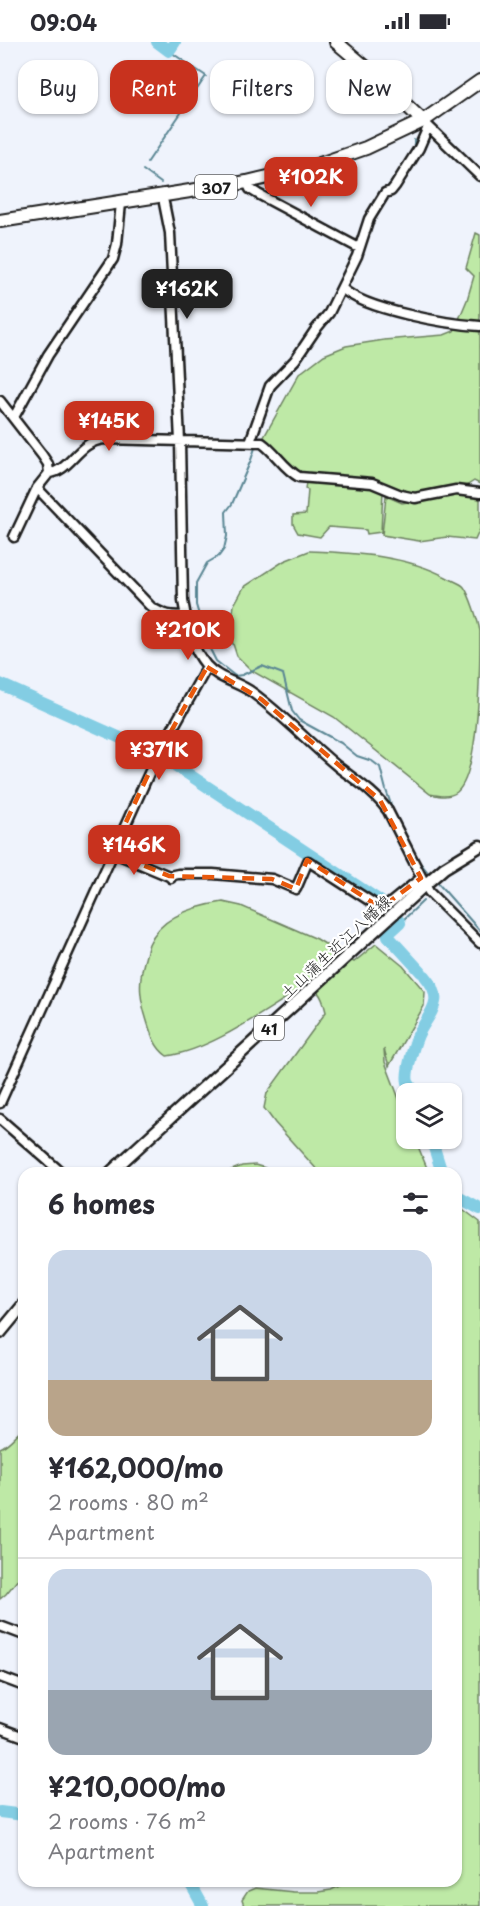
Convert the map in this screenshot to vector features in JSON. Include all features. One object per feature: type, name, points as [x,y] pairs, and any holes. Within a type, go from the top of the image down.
[{"type":"highway","points":[[336,42],[426,124]]},
{"type":"highway","name":"307","points":[[0,220],[247,182],[311,167],[426,124],[480,81]]},
{"type":"main road","name":"土山蒲生近江八幡線","points":[[116,1167],[424,882],[480,846]]},
{"type":"main road","points":[[0,1333],[18,1311]]},
{"type":"street","points":[[254,442],[270,386],[289,368],[325,320],[342,288],[369,219],[419,148],[426,124],[480,176]]},
{"type":"street","points":[[247,182],[250,189],[258,194],[359,248]]},
{"type":"street","points":[[14,417],[48,355],[113,259],[117,244],[121,203]]},
{"type":"street","points":[[164,203],[170,233],[180,441],[183,601],[191,641],[207,667],[241,685],[261,699],[337,766],[380,800],[388,811],[429,892],[480,943]]},
{"type":"street","points":[[342,288],[348,294],[399,313],[480,326]]},
{"type":"street","points":[[0,401],[42,455],[48,464],[49,473]]},
{"type":"street","points":[[14,537],[37,488],[49,473],[55,472],[85,446],[97,440],[254,442],[269,448],[292,473],[299,477],[372,483],[415,498],[456,490],[480,493]]},
{"type":"street","points":[[37,488],[151,607],[164,615],[186,615]]},
{"type":"street","points":[[0,1103],[155,759],[207,667]]},
{"type":"street","points":[[112,852],[171,878],[178,874],[206,874],[272,879],[296,889],[308,861],[381,908],[424,882]]},
{"type":"street","points":[[0,1119],[55,1167]]},
{"type":"street","points":[[0,1626],[18,1633]]},
{"type":"street","points":[[0,1677],[18,1684]]},
{"type":"street","points":[[0,1728],[18,1735]]},
{"type":"highlighted area","points":[[207,667],[261,699],[380,800],[421,878],[381,908],[307,860],[296,889],[272,879],[169,876],[112,852],[155,760]]},
{"type":"green space","points":[[476,233],[480,235],[480,484],[474,481],[450,491],[433,494],[407,494],[304,474],[293,469],[264,437],[299,374],[324,355],[346,346],[444,335],[454,331],[474,276],[466,268]]},
{"type":"green space","points":[[306,482],[372,486],[383,491],[381,532],[367,534],[366,530],[329,527],[320,537],[298,533],[293,524],[293,515],[306,514],[308,490],[305,489]]},
{"type":"green space","points":[[462,493],[480,497],[480,529],[475,540],[447,537],[419,541],[382,535],[386,496],[402,503]]},
{"type":"green space","points":[[309,551],[363,554],[398,560],[432,570],[464,587],[480,631],[479,692],[470,763],[465,781],[454,794],[444,796],[430,794],[334,717],[252,671],[237,656],[232,641],[231,625],[234,605],[244,587],[284,561]]},
{"type":"green space","points":[[223,902],[241,906],[317,939],[354,962],[376,944],[403,966],[425,992],[424,1006],[389,1066],[384,1049],[385,1062],[396,1091],[396,1149],[419,1149],[427,1167],[315,1167],[264,1108],[267,1093],[326,1012],[321,997],[311,989],[299,990],[218,1039],[201,1046],[167,1056],[159,1049],[143,1006],[142,970],[149,944],[155,934],[171,919],[191,910]]},
{"type":"green space","points":[[255,1165],[262,1167],[239,1167]]},
{"type":"green space","points":[[462,1208],[480,1222],[480,1906],[244,1906],[242,1900],[248,1891],[255,1888],[294,1892],[331,1890],[337,1887],[462,1887]]},
{"type":"green space","points":[[18,1434],[18,1579],[0,1599],[0,1448]]},
{"type":"waterway","points":[[157,42],[169,51],[175,42]]},
{"type":"waterway","points":[[147,163],[206,76],[169,51]]},
{"type":"waterway","points":[[414,140],[414,151]]},
{"type":"waterway","points":[[143,170],[161,183]]},
{"type":"waterway","points":[[389,187],[397,175]]},
{"type":"waterway","points":[[282,380],[298,364],[333,314]]},
{"type":"waterway","points":[[269,400],[278,383]]},
{"type":"waterway","points":[[256,445],[232,504],[226,512],[227,536],[224,549],[219,556],[207,563],[196,583],[196,605],[208,645],[216,661],[235,676],[262,666],[283,674],[292,711],[299,720],[341,743],[357,756],[372,761],[380,767],[396,819]]},
{"type":"waterway","points":[[0,684],[154,753]]},
{"type":"waterway","points":[[164,758],[380,901]]},
{"type":"waterway","points":[[400,826],[416,858],[430,875]]},
{"type":"waterway","points":[[436,881],[480,931]]},
{"type":"waterway","points":[[400,923],[423,901]]},
{"type":"waterway","points":[[399,921],[400,923],[388,936],[421,972]]},
{"type":"waterway","points":[[409,1083],[407,1078],[413,1049],[432,1010],[435,998],[431,984],[425,976]]},
{"type":"waterway","points":[[434,1149],[440,1167]]},
{"type":"waterway","points":[[462,1199],[480,1209]]},
{"type":"waterway","points":[[0,1812],[18,1814]]},
{"type":"waterway","points":[[192,1887],[203,1906]]}]
